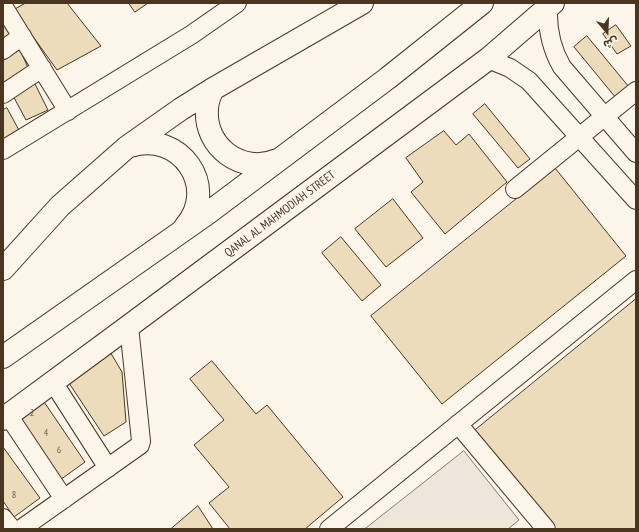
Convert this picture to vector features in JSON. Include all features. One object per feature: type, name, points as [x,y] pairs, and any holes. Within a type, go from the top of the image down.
[{"type":"main road","points":[[3,269],[60,206],[127,146],[213,89],[362,3]]},
{"type":"main road","points":[[3,357],[208,213],[388,78],[482,3]]},
{"type":"main road","name":"QANAL AL MAHMODIAH STREET","points":[[6,417],[488,59],[551,5]]},
{"type":"main road","points":[[213,89],[207,108],[206,118],[212,137],[217,146],[233,159],[242,163],[262,164],[281,158]]},
{"type":"main road","points":[[127,146],[147,142],[157,143],[166,146],[183,157],[190,165],[197,184],[197,204],[194,214],[182,230]]},
{"type":"street","points":[[3,150],[191,35],[237,3]]},
{"type":"street","points":[[4,5],[68,111]]},
{"type":"street","points":[[551,5],[548,32],[556,56],[570,77],[606,116],[636,153]]},
{"type":"street","points":[[3,50],[22,36]]},
{"type":"street","points":[[488,59],[510,68],[529,81],[636,200]]},
{"type":"street","points":[[3,94],[42,68]]},
{"type":"street","points":[[515,189],[636,92]]},
{"type":"street","points":[[329,529],[349,523],[458,424],[636,280]]},
{"type":"street","points":[[21,529],[139,447],[141,441],[129,326]]},
{"type":"street","points":[[53,382],[108,468]]},
{"type":"street","points":[[6,417],[64,499]]},
{"type":"street","points":[[458,424],[546,529]]},
{"type":"street","points":[[3,518],[12,529]]},
{"type":"shaded area","points":[[464,451],[519,520],[508,529],[365,529]]},
{"type":"building","points":[[26,3],[67,3],[101,46],[57,70],[14,10]]},
{"type":"building","points":[[129,3],[148,3],[135,12]]},
{"type":"building","points":[[3,23],[15,39],[3,46]]},
{"type":"building","points":[[616,25],[631,46],[617,54],[603,34]]},
{"type":"building","points":[[587,36],[629,87],[616,98],[574,47]]},
{"type":"building","points":[[20,50],[31,74],[3,92],[3,61]]},
{"type":"building","points":[[33,80],[48,110],[26,120],[11,92]]},
{"type":"building","points":[[485,104],[530,159],[518,168],[473,114]]},
{"type":"building","points":[[7,108],[21,134],[3,143],[3,110]]},
{"type":"building","points":[[444,131],[456,145],[469,134],[507,182],[445,234],[411,192],[423,182],[406,158]]},
{"type":"building","points":[[555,168],[626,256],[442,404],[371,316]]},
{"type":"building","points":[[393,199],[423,238],[386,267],[355,229]]},
{"type":"building","points":[[341,237],[381,285],[362,301],[322,253]]},
{"type":"building","points":[[636,299],[636,529],[555,529],[473,432]]},
{"type":"building","points":[[109,350],[122,372],[126,422],[104,436],[67,380]]},
{"type":"building","points":[[212,361],[256,414],[267,405],[343,497],[305,529],[230,529],[209,503],[229,487],[194,445],[224,420],[190,379]]},
{"type":"building","points":[[40,396],[85,462],[60,480],[14,413]]},
{"type":"building","points":[[3,447],[40,498],[14,517],[3,501]]},
{"type":"building","points":[[198,506],[213,529],[171,529]]}]
